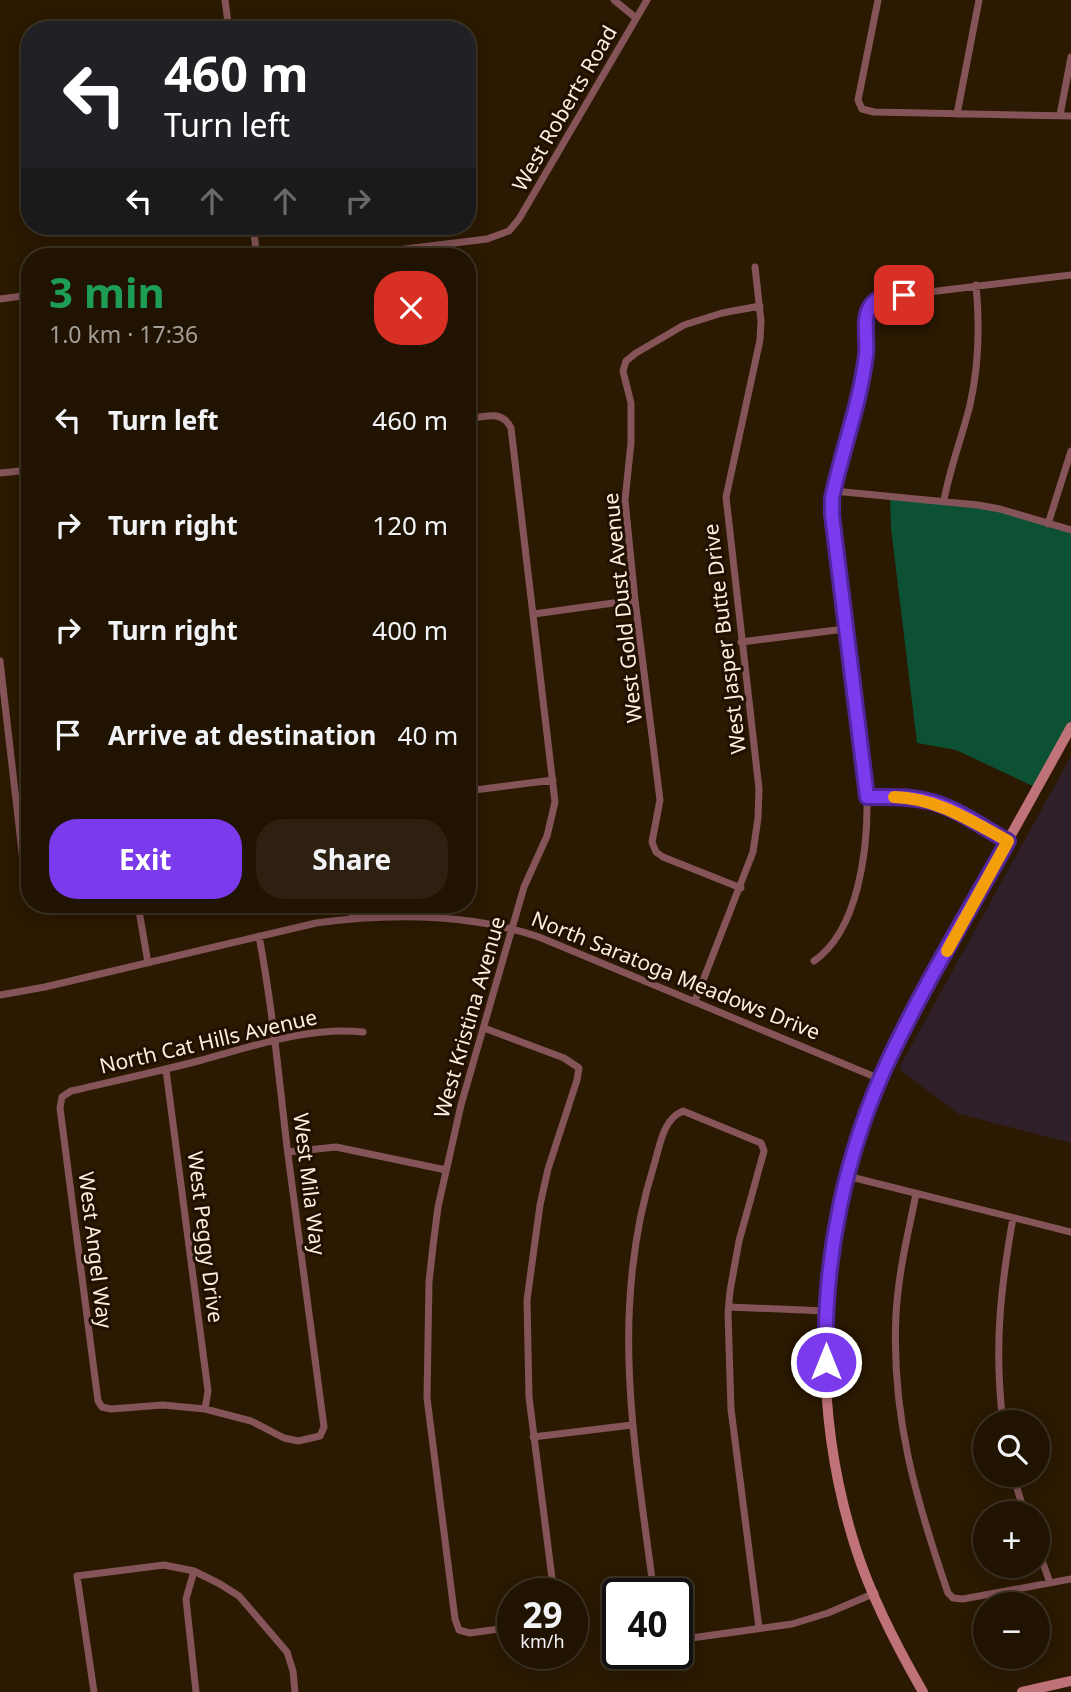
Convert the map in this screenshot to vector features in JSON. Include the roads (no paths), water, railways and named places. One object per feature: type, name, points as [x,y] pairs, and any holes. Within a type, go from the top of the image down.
[{"type":"street","points":[[225,0],[228,21]]},
{"type":"street","points":[[614,0],[636,18]]},
{"type":"street","name":"West Roberts Road","points":[[414,248],[487,239],[509,231],[519,219],[647,0]]},
{"type":"street","points":[[878,0],[858,100],[862,109],[874,112],[1071,116]]},
{"type":"street","points":[[957,114],[979,0]]},
{"type":"street","points":[[1060,116],[1071,57]]},
{"type":"street","name":"West Jasper Butte Drive","points":[[695,1001],[741,888],[753,852],[758,818],[759,789],[726,497],[758,353],[761,321],[755,267]]},
{"type":"street","points":[[814,961],[825,954],[835,941],[852,906],[866,842],[867,797],[832,515],[834,491],[861,384],[866,354],[867,313],[871,304],[879,298],[1071,275]]},
{"type":"street","points":[[944,500],[970,406],[977,361],[979,313],[976,285]]},
{"type":"street","points":[[0,299],[21,296]]},
{"type":"street","name":"West Gold Dust Avenue","points":[[741,888],[663,857],[656,852],[652,842],[660,800],[625,500],[631,443],[631,403],[623,371],[626,361],[636,353],[684,325],[722,313],[760,306]]},
{"type":"street","name":"West Kristina Avenue","points":[[476,418],[498,415],[508,420],[511,428],[555,802],[552,820],[524,887],[461,1105],[438,1207],[429,1282],[427,1398],[455,1619],[459,1630],[470,1633],[497,1629]]},
{"type":"street","points":[[1048,524],[1071,451]]},
{"type":"street","points":[[0,473],[21,471]]},
{"type":"street","points":[[834,491],[944,500],[1000,509],[1071,530]]},
{"type":"street","points":[[534,614],[635,600]]},
{"type":"street","points":[[741,642],[845,629]]},
{"type":"street","points":[[0,661],[21,843]]},
{"type":"street","points":[[923,1692],[895,1644],[857,1551],[841,1494],[830,1438],[826,1388],[831,1257],[847,1176],[880,1079],[909,1018],[1071,727]]},
{"type":"street","points":[[476,790],[553,780]]},
{"type":"street","points":[[867,797],[907,797],[930,801],[1008,841]]},
{"type":"street","points":[[139,913],[148,962]]},
{"type":"street","points":[[353,913],[353,918]]},
{"type":"street","name":"North Saratoga Meadows Drive","points":[[0,995],[45,987],[259,936],[353,918],[429,917],[513,928],[566,947],[880,1079]]},
{"type":"street","name":"West Mila Way","points":[[205,1409],[251,1422],[284,1438],[298,1441],[320,1436],[324,1427],[259,936]]},
{"type":"street","points":[[484,1028],[564,1058],[579,1068],[548,1169],[540,1205],[529,1289],[527,1363],[533,1437],[552,1578]]},
{"type":"street","name":"North Cat Hills Avenue","points":[[62,1097],[71,1091],[166,1070],[274,1041],[342,1029],[363,1032]]},
{"type":"street","name":"West Peggy Drive","points":[[166,1070],[208,1391],[205,1409]]},
{"type":"street","name":"West Angel Way","points":[[62,1097],[60,1108],[98,1401],[102,1407],[111,1409],[163,1405],[205,1409]]},
{"type":"street","points":[[652,1578],[632,1426],[627,1332],[635,1246],[650,1177],[667,1124],[674,1115],[683,1111],[761,1143],[764,1151],[739,1241],[729,1307],[728,1360],[731,1409],[758,1628]]},
{"type":"street","points":[[288,1152],[336,1147],[446,1170]]},
{"type":"street","points":[[847,1176],[1071,1232]]},
{"type":"street","points":[[916,1194],[902,1261],[896,1315],[899,1399],[914,1489],[948,1593],[953,1598],[963,1598],[1071,1579]]},
{"type":"street","points":[[1002,1410],[998,1320],[1013,1218]]},
{"type":"street","points":[[729,1307],[827,1311]]},
{"type":"street","points":[[533,1437],[632,1426]]},
{"type":"street","points":[[94,1692],[77,1576],[164,1565],[194,1571],[239,1596],[287,1652],[293,1671],[295,1692]]},
{"type":"street","points":[[194,1571],[186,1599],[196,1692]]},
{"type":"street","points":[[1048,1578],[1050,1583]]},
{"type":"street","points":[[693,1638],[810,1620],[875,1593]]},
{"type":"street","points":[[1022,1692],[1071,1681]]}]
